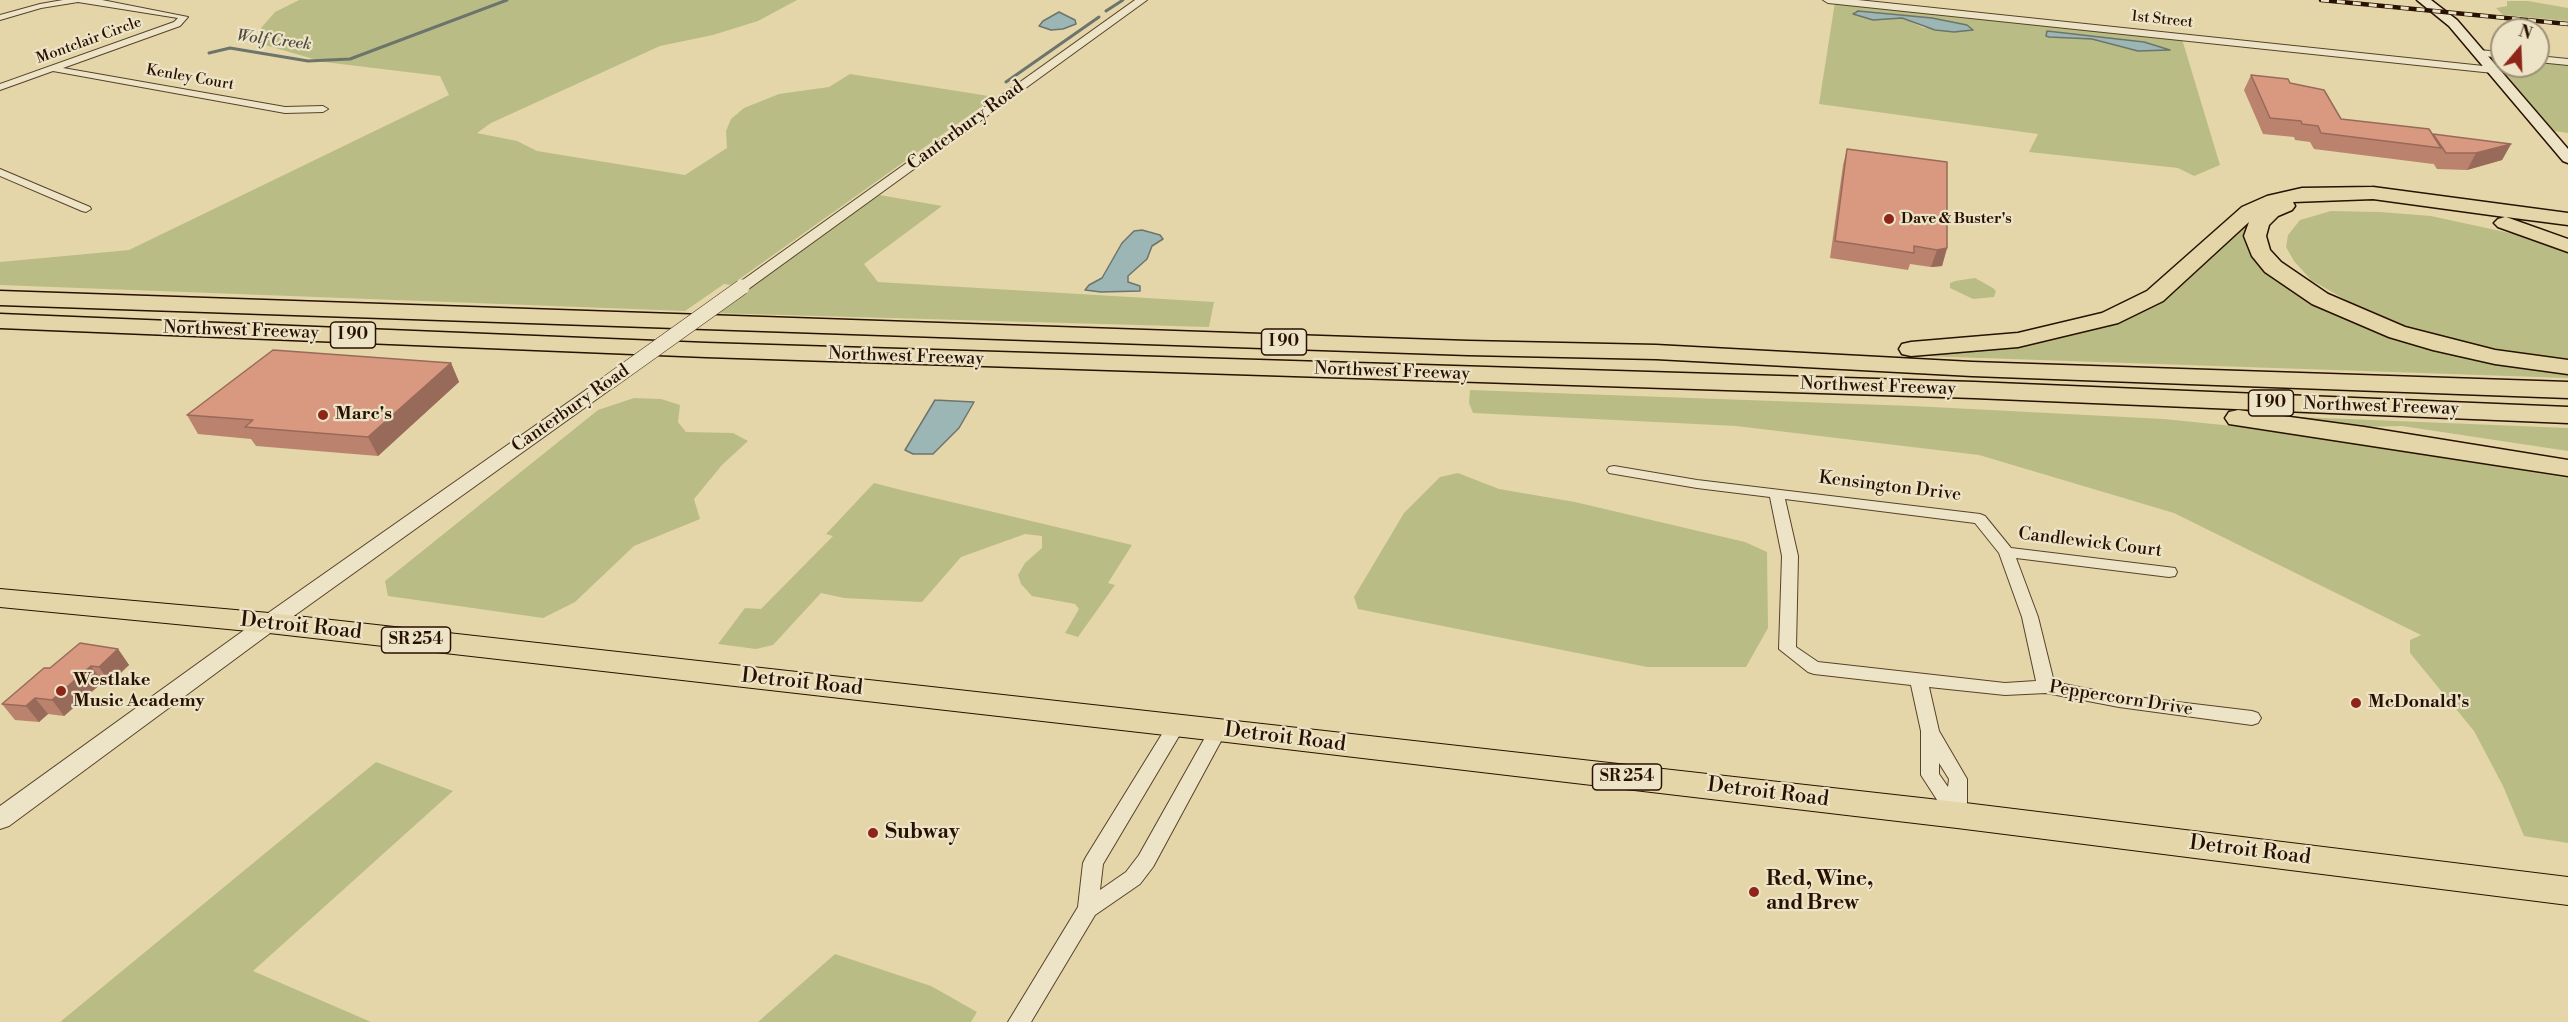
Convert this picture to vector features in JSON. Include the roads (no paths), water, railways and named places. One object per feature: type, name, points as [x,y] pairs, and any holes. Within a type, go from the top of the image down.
[{"type":"highway","points":[[1656,352],[1944,348],[2030,338],[2109,318],[2155,296],[2249,211],[2274,200],[2302,194],[2373,193],[2568,219]]},
{"type":"highway","points":[[2568,224],[2427,205],[2348,198],[2298,203],[2271,212],[2259,223],[2255,236],[2260,251],[2273,267],[2295,284],[2320,299],[2363,319],[2442,345],[2495,357],[2568,367]]},
{"type":"highway","points":[[2427,205],[2503,223],[2568,246]]},
{"type":"highway","name":"Northwest Freeway","points":[[0,298],[1468,348],[1656,352],[1972,369],[2568,390]]},
{"type":"highway","name":"Northwest Freeway","points":[[0,321],[718,351],[1974,390],[2568,415]]},
{"type":"highway","points":[[1974,390],[2309,427],[2568,468]]},
{"type":"main road","points":[[2423,0],[2453,23],[2490,67]]},
{"type":"main road","points":[[2500,78],[2568,158]]},
{"type":"main road","name":"Detroit Road","points":[[0,598],[269,623],[1218,730],[1957,815],[2568,891]]},
{"type":"street","name":"Montclair Circle","points":[[0,18],[40,6],[78,0],[184,17],[177,24],[0,87]]},
{"type":"street","name":"Canterbury Road","points":[[0,819],[269,623],[1142,0]]},
{"type":"street","name":"1st Street","points":[[1828,0],[2490,70]]},
{"type":"street","points":[[2478,53],[2490,54]]},
{"type":"street","points":[[2550,60],[2568,62]]},
{"type":"street","name":"Kenley Court","points":[[52,68],[285,110],[323,109]]},
{"type":"street","points":[[0,172],[86,208]]},
{"type":"street","name":"Kensington Drive","points":[[1614,470],[1697,484],[1980,519],[2006,552],[2030,617],[2046,687]]},
{"type":"street","name":"Peppercorn Drive","points":[[1776,492],[1790,556],[1787,649],[1814,668],[2005,689],[2046,687],[2119,701],[2252,718]]},
{"type":"street","name":"Candlewick Court","points":[[2006,552],[2169,572]]},
{"type":"street","points":[[1919,680],[1930,731],[1930,775],[1957,815]]},
{"type":"street","points":[[1088,909],[1093,863],[1176,726]]},
{"type":"street","points":[[1019,1022],[1088,909],[1133,878],[1146,861],[1218,730]]},
{"type":"water","points":[[1858,11],[1932,18],[1967,25],[1973,30],[1954,32],[1935,30],[1902,18],[1873,20],[1853,14]]},
{"type":"water","points":[[1059,12],[1075,20],[1076,24],[1063,29],[1051,30],[1039,26],[1043,21]]},
{"type":"water","points":[[2047,31],[2144,42],[2170,50],[2138,51],[2092,39],[2049,37],[2046,36]]},
{"type":"water","points":[[1142,230],[1160,235],[1163,239],[1152,246],[1147,259],[1128,276],[1128,282],[1140,286],[1140,291],[1085,290],[1102,278],[1122,243],[1134,231]]},
{"type":"water","points":[[935,400],[974,402],[959,428],[933,454],[913,454],[905,450]]},
{"type":"waterway","name":"Wolf Creek","points":[[209,53],[230,48],[308,61],[350,59],[507,0]]},
{"type":"waterway","points":[[1106,11],[1123,0]]},
{"type":"waterway","points":[[1006,82],[1099,17]]},
{"type":"railway","points":[[2321,0],[2568,24]]},
{"type":"place","name":"Dave & Buster's","points":[[1889,219]]},
{"type":"place","name":"Marc's","points":[[323,415]]},
{"type":"place","name":"Westlake Music Academy","points":[[61,691]]},
{"type":"place","name":"McDonald's","points":[[2356,703]]},
{"type":"place","name":"Subway","points":[[873,833]]},
{"type":"place","name":"Red, Wine, and Brew","points":[[1754,892]]}]
